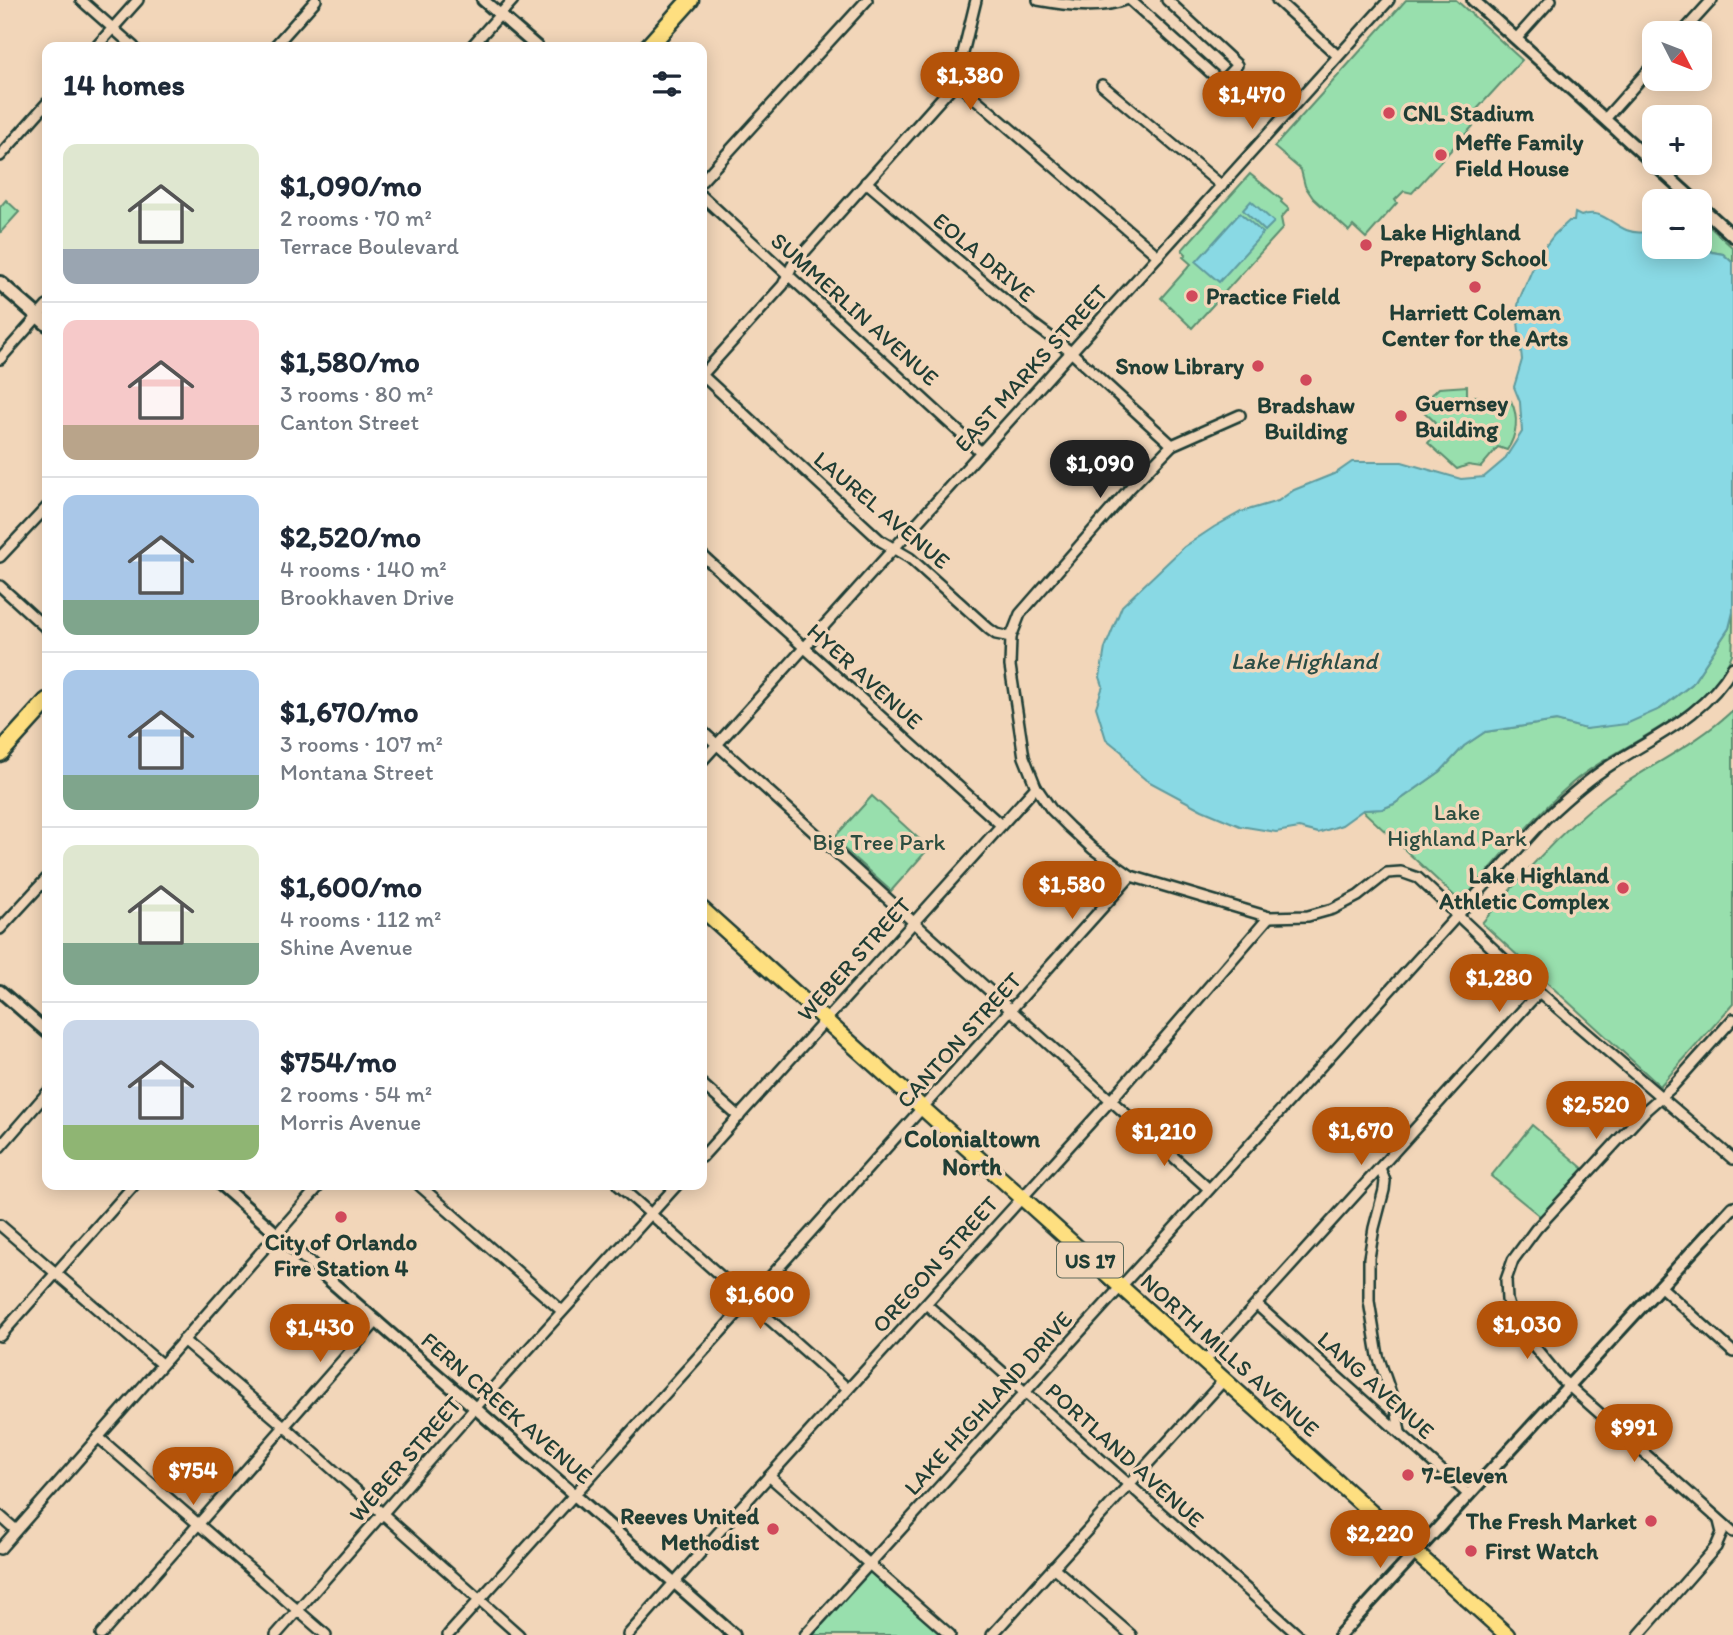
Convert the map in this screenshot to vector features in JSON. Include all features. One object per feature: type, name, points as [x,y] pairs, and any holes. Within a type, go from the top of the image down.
[{"type":"highway","points":[[652,42],[690,0]]},
{"type":"highway","points":[[0,753],[42,707]]},
{"type":"main road","points":[[0,283],[42,320]]},
{"type":"main road","name":"NORTH MILLS AVENUE","points":[[707,914],[1479,1610],[1498,1632]]},
{"type":"street","points":[[80,0],[128,42]]},
{"type":"street","points":[[101,42],[138,0]]},
{"type":"street","points":[[278,42],[316,0]]},
{"type":"street","points":[[483,0],[531,42]]},
{"type":"street","points":[[476,42],[513,0]]},
{"type":"street","points":[[707,176],[867,0]]},
{"type":"street","points":[[707,369],[783,285],[792,266],[956,82],[976,0],[970,0]]},
{"type":"street","points":[[1038,0],[1086,5],[1116,4],[1127,0],[1221,82],[1237,65],[1167,0]]},
{"type":"street","points":[[1277,0],[1338,56]]},
{"type":"street","name":"EAST MARKS STREET","points":[[707,756],[1389,0]]},
{"type":"street","points":[[1473,0],[1682,189]]},
{"type":"street","points":[[1516,39],[1551,0]]},
{"type":"street","points":[[1693,21],[1712,0]]},
{"type":"street","points":[[1605,119],[1642,77]]},
{"type":"street","points":[[956,82],[1158,256]]},
{"type":"street","points":[[1102,85],[1222,186]]},
{"type":"street","points":[[0,156],[42,109]]},
{"type":"street","name":"EOLA DRIVE","points":[[866,182],[1033,324],[1071,352],[1172,445]]},
{"type":"street","name":"SUMMERLIN AVENUE","points":[[707,201],[981,452]]},
{"type":"street","points":[[1712,217],[1733,236]]},
{"type":"street","points":[[0,359],[42,322]]},
{"type":"street","name":"LAUREL AVENUE","points":[[707,380],[881,541],[910,558],[989,629],[996,634],[1011,637]]},
{"type":"street","points":[[1240,415],[1172,445],[1130,488],[1020,614],[1011,637],[1010,666],[1024,757],[1036,787],[1051,809],[1069,827],[1093,849],[1131,876],[1269,917],[1308,916],[1333,909],[1358,896],[1387,873],[1401,872],[1418,878],[1539,992],[1733,1159]]},
{"type":"street","points":[[0,557],[42,512]]},
{"type":"street","name":"HYER AVENUE","points":[[707,559],[1002,825]]},
{"type":"street","points":[[0,586],[42,624]]},
{"type":"street","name":"LAKE HIGHLAND DRIVE","points":[[805,1635],[1564,800],[1613,763],[1684,721],[1711,697],[1733,667]]},
{"type":"street","points":[[707,736],[1209,1189]]},
{"type":"street","name":"WEBER STREET","points":[[707,1151],[1036,787]]},
{"type":"street","name":"CANTON STREET","points":[[448,1635],[1131,876]]},
{"type":"street","points":[[0,929],[42,883]]},
{"type":"street","name":"OREGON STREET","points":[[628,1635],[1111,1100],[1269,917]]},
{"type":"street","points":[[0,991],[42,1028]]},
{"type":"street","points":[[1204,1362],[1539,992]]},
{"type":"street","points":[[1733,1019],[1522,1245],[1506,1280],[1507,1300],[1512,1316],[1569,1386],[1733,1532]]},
{"type":"street","points":[[707,1089],[738,1117]]},
{"type":"street","points":[[0,1147],[42,1099]]},
{"type":"street","points":[[1380,1168],[1385,1181],[1369,1258],[1369,1301],[1378,1356],[1396,1409],[1400,1432]]},
{"type":"street","points":[[0,1336],[130,1190]]},
{"type":"street","name":"FERN CREEK AVENUE","points":[[227,1190],[734,1635]]},
{"type":"street","points":[[0,1549],[315,1190]]},
{"type":"street","points":[[425,1190],[562,1311]]},
{"type":"street","points":[[624,1190],[848,1389]]},
{"type":"street","name":"WEBER STREET","points":[[276,1635],[475,1408],[672,1190]]},
{"type":"street","points":[[1340,1635],[1733,1207]]},
{"type":"street","points":[[0,1225],[161,1364]]},
{"type":"street","points":[[1660,1286],[1733,1352]]},
{"type":"street","name":"PORTLAND AVENUE","points":[[926,1304],[1298,1635]]},
{"type":"street","name":"LANG AVENUE","points":[[1257,1305],[1469,1495]]},
{"type":"street","points":[[101,1635],[377,1321]]},
{"type":"street","points":[[183,1340],[519,1635]]},
{"type":"street","points":[[992,1635],[1224,1380]]},
{"type":"street","points":[[98,1437],[326,1635]]},
{"type":"street","points":[[769,1476],[950,1635]]},
{"type":"street","points":[[0,1516],[16,1530]]},
{"type":"street","points":[[1639,1635],[1716,1547],[1722,1533],[1719,1520]]},
{"type":"street","points":[[1053,1567],[1131,1635]]},
{"type":"green space","name":"CNL Stadium","points":[[1406,0],[1456,0],[1522,60],[1467,120],[1473,126],[1412,193],[1404,191],[1395,200],[1397,203],[1366,238],[1353,226],[1349,231],[1313,198],[1305,186],[1301,170],[1274,147]]},
{"type":"green space","points":[[1250,174],[1289,209],[1281,218],[1283,228],[1192,328],[1161,298],[1191,264],[1183,257],[1186,254],[1182,250]]},
{"type":"green space","points":[[6,200],[19,212],[0,233],[0,207]]},
{"type":"green space","points":[[1712,229],[1733,248],[1733,263],[1723,254],[1712,252]]},
{"type":"green space","points":[[1467,386],[1467,400],[1475,396],[1511,401],[1516,426],[1507,450],[1498,447],[1481,467],[1468,465],[1457,469],[1428,443],[1433,437],[1437,437],[1439,431],[1433,426],[1435,422],[1421,409],[1424,406],[1422,404],[1439,388]]},
{"type":"green space","name":"Lake Highland Park","points":[[1733,612],[1732,654],[1721,675],[1704,694],[1661,727],[1590,769],[1571,784],[1528,826],[1461,902],[1362,810],[1382,809],[1394,804],[1441,771],[1464,746],[1485,732],[1557,721],[1586,729],[1660,709],[1692,684],[1729,628]]},
{"type":"green space","name":"Lake Highland Athletic Complex","points":[[1733,710],[1733,1004],[1660,1086],[1482,923],[1540,857],[1588,811],[1621,786],[1703,734]]},
{"type":"green space","name":"Big Tree Park","points":[[872,796],[929,848],[891,891],[833,839]]},
{"type":"green space","points":[[1532,1125],[1585,1170],[1541,1217],[1491,1176]]},
{"type":"green space","points":[[869,1564],[950,1635],[810,1635]]},
{"type":"water","points":[[1251,201],[1274,222],[1265,231],[1243,210]]},
{"type":"water","points":[[1240,213],[1263,233],[1219,282],[1196,262]]},
{"type":"water","name":"Lake Highland","points":[[1575,213],[1581,216],[1598,215],[1626,230],[1642,232],[1642,259],[1712,259],[1712,252],[1723,254],[1733,263],[1733,612],[1729,628],[1692,684],[1660,709],[1626,724],[1586,729],[1556,721],[1485,732],[1464,746],[1441,771],[1394,804],[1382,809],[1363,810],[1342,825],[1318,833],[1299,828],[1276,832],[1240,826],[1202,810],[1146,780],[1133,769],[1122,752],[1106,739],[1096,707],[1103,686],[1100,677],[1105,648],[1122,606],[1184,547],[1214,527],[1241,512],[1278,501],[1294,490],[1336,473],[1352,462],[1402,462],[1461,479],[1484,477],[1504,460],[1522,432],[1520,402],[1514,387],[1522,360],[1517,312],[1519,300],[1538,256],[1554,235],[1569,221],[1574,221]]},
{"type":"place","name":"CNL Stadium","points":[[1389,113]]},
{"type":"place","name":"Meffe Family Field House","points":[[1441,155]]},
{"type":"place","name":"Lake Highland Prepatory School","points":[[1366,245]]},
{"type":"place","name":"Harriett Coleman Center for the Arts","points":[[1475,287]]},
{"type":"place","name":"Practice Field","points":[[1192,296]]},
{"type":"place","name":"Snow Library","points":[[1258,366]]},
{"type":"place","name":"Bradshaw Building","points":[[1306,380]]},
{"type":"place","name":"Guernsey Building","points":[[1401,416]]},
{"type":"place","name":"Lake Highland Athletic Complex","points":[[1623,888]]},
{"type":"place","name":"City of Orlando Fire Station 4","points":[[341,1217]]},
{"type":"place","name":"7-Eleven","points":[[1408,1475]]},
{"type":"place","name":"The Fresh Market","points":[[1651,1521]]},
{"type":"place","name":"Reeves United Methodist","points":[[773,1529]]},
{"type":"place","name":"First Watch","points":[[1471,1551]]},
{"type":"district","name":"Colonialtown North","points":[[972,1152]]}]
